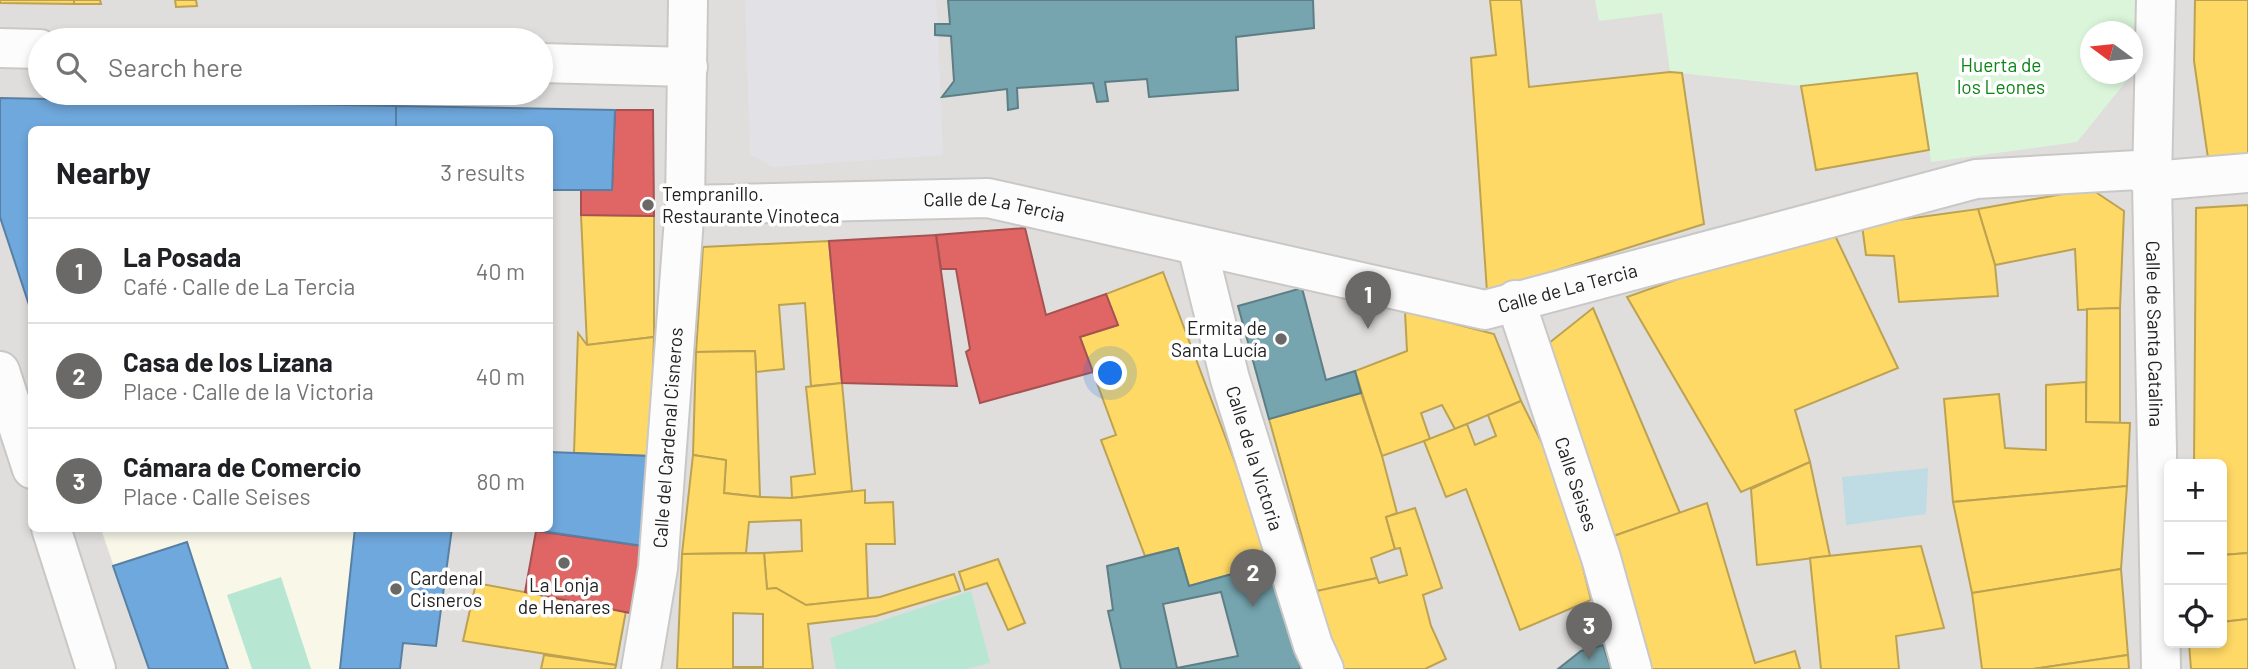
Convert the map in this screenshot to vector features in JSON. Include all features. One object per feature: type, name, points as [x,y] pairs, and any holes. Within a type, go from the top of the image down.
[{"type":"street","name":"Calle del Cardenal Cisneros","points":[[640,669],[658,568],[685,205],[688,0]]},
{"type":"street","name":"Calle de Santa Catalina","points":[[2156,0],[2152,181],[2161,669]]},
{"type":"street","points":[[0,48],[28,49]]},
{"type":"street","points":[[553,63],[688,67]]},
{"type":"street","name":"Calle de La Tercia","points":[[685,205],[988,198],[1485,310],[1976,179],[2138,170],[2152,181]]},
{"type":"street","points":[[2152,181],[2248,173]]},
{"type":"street","name":"Calle de la Victoria","points":[[1197,246],[1230,379],[1313,645],[1324,669]]},
{"type":"street","name":"Calle Seises","points":[[1515,300],[1601,558],[1632,669]]},
{"type":"street","points":[[0,371],[28,456]]},
{"type":"street","points":[[52,532],[96,669]]},
{"type":"shaded area","points":[[0,0],[2248,0],[2248,669],[0,669]]},
{"type":"shaded area","points":[[745,0],[936,0],[938,24],[935,24],[935,35],[938,36],[943,155],[772,167],[750,154]]},
{"type":"shaded area","points":[[102,532],[452,532],[436,646],[403,643],[400,669],[149,669]]},
{"type":"green space","name":"Huerta de los Leones","points":[[1595,0],[2135,0],[2135,21],[2080,21],[2080,84],[2124,84],[2077,142],[1931,162],[1917,73],[1801,86],[1670,72],[1662,13],[1599,21]]},
{"type":"green space","points":[[281,577],[311,669],[252,669],[227,595]]},
{"type":"green space","points":[[971,591],[990,663],[966,669],[836,669],[830,638]]},
{"type":"water","points":[[1928,468],[1926,514],[1846,525],[1842,477]]},
{"type":"building: Homes","points":[[0,0],[74,0],[74,4],[0,3]]},
{"type":"building: Homes","points":[[74,0],[100,0],[101,4],[74,4]]},
{"type":"building: Homes","points":[[175,0],[196,0],[197,6],[176,7]]},
{"type":"building: Homes","points":[[1490,0],[1521,0],[1529,87],[1682,73],[1704,224],[1487,292],[1471,58],[1496,55]]},
{"type":"building: Homes","points":[[2195,0],[2248,0],[2248,166],[2210,172],[2194,61]]},
{"type":"building: Homes","points":[[1917,73],[1929,150],[1816,170],[1801,86]]},
{"type":"building: Homes","points":[[2091,189],[2124,211],[2120,308],[2078,310],[2075,249],[1995,265],[1978,209]]},
{"type":"building: Homes","points":[[2248,205],[2248,553],[2227,555],[2227,459],[2194,459],[2196,208]]},
{"type":"building: Homes","points":[[1978,209],[1995,265],[1998,296],[1899,302],[1894,256],[1866,255],[1862,225]]},
{"type":"building: Homes","points":[[581,215],[654,216],[654,337],[587,345]]},
{"type":"building: Homes","points":[[1830,225],[1898,368],[1795,410],[1810,462],[1741,492],[1627,297]]},
{"type":"building: Homes","points":[[829,241],[842,383],[811,386],[805,303],[779,305],[784,369],[756,372],[755,351],[696,352],[703,247]]},
{"type":"building: Homes","points":[[1163,272],[1236,465],[1268,564],[1189,586],[1178,548],[1145,556],[1101,440],[1116,435],[1080,337],[1118,325],[1106,294]]},
{"type":"building: Homes","points":[[1593,308],[1680,513],[1611,537],[1539,351]]},
{"type":"building: Homes","points":[[2120,308],[2120,423],[2086,422],[2087,309]]},
{"type":"building: Homes","points":[[1405,311],[1494,334],[1521,401],[1455,429],[1442,405],[1421,413],[1430,439],[1382,456],[1355,371],[1407,351]]},
{"type":"building: Homes","points":[[578,333],[587,345],[654,337],[650,456],[574,453]]},
{"type":"building: Homes","points":[[755,351],[760,497],[724,493],[726,460],[693,455],[696,352]]},
{"type":"building: Homes","points":[[2086,382],[2086,422],[2130,423],[2127,486],[1953,502],[1944,399],[1999,394],[2005,448],[2046,450],[2046,385]]},
{"type":"building: Homes","points":[[842,383],[852,491],[792,498],[791,477],[815,474],[806,387]]},
{"type":"building: Homes","points":[[1361,393],[1397,513],[1386,517],[1395,549],[1371,558],[1377,578],[1317,591],[1269,419]]},
{"type":"building: Homes","points":[[1521,401],[1563,486],[1591,600],[1520,630],[1466,489],[1446,497],[1424,441],[1467,424],[1475,445],[1496,436],[1488,415]]},
{"type":"building: Homes","points":[[693,455],[726,460],[724,493],[792,498],[865,490],[865,503],[893,502],[895,544],[866,544],[868,599],[806,605],[776,588],[767,589],[764,553],[802,551],[801,520],[749,522],[746,553],[682,554]]},
{"type":"building: Homes","points":[[1810,462],[1830,556],[1757,565],[1751,489]]},
{"type":"building: Homes","points":[[2127,486],[2121,569],[1972,593],[1953,502]]},
{"type":"building: Homes","points":[[1707,503],[1755,663],[1795,651],[1800,669],[1647,669],[1611,537]]},
{"type":"building: Homes","points":[[1415,508],[1442,588],[1423,595],[1431,626],[1446,659],[1425,669],[1338,669],[1317,591],[1377,578],[1379,583],[1407,575],[1400,548],[1395,549],[1386,517]]},
{"type":"building: Homes","points":[[1921,546],[1944,628],[1896,636],[1899,669],[1821,669],[1810,558]]},
{"type":"building: Homes","points":[[764,553],[767,589],[776,588],[806,605],[880,597],[954,574],[960,591],[876,616],[808,624],[813,669],[677,669],[682,554]],"holes":[[[733,613],[763,614],[763,667],[733,667]]]},
{"type":"building: Homes","points":[[2248,553],[2248,619],[2227,621],[2227,555]]},
{"type":"building: Homes","points":[[998,559],[1025,623],[1008,630],[987,583],[965,590],[959,572]]},
{"type":"building: Homes","points":[[2121,569],[2128,655],[2033,669],[1982,669],[1972,593]]},
{"type":"building: Homes","points":[[476,583],[626,611],[616,665],[463,641]]},
{"type":"building: Homes","points":[[2248,619],[2248,669],[2191,669],[2189,648],[2227,648],[2227,621]]},
{"type":"building: Homes","points":[[544,655],[616,665],[615,669],[541,669]]},
{"type":"building: Homes","points":[[2128,655],[2129,669],[2033,669]]},
{"type":"building: Shops","points":[[615,110],[653,110],[654,216],[581,215],[581,190],[612,190]]},
{"type":"building: Shops","points":[[1025,228],[1046,315],[1106,294],[1118,325],[1080,337],[1093,372],[980,403],[966,352],[970,349],[956,269],[941,269],[936,235]]},
{"type":"building: Shops","points":[[936,235],[957,386],[842,383],[829,241]]},
{"type":"building: Shops","points":[[536,532],[643,546],[630,613],[525,592]]},
{"type":"building: Schools","points":[[0,98],[28,99],[28,105],[396,106],[396,126],[28,126],[28,302],[0,217]]},
{"type":"building: Schools","points":[[396,106],[615,110],[612,190],[553,190],[553,126],[396,126]]},
{"type":"building: Schools","points":[[553,452],[650,456],[643,546],[548,532],[553,532]]},
{"type":"building: Schools","name":"Cardenal Cisneros","points":[[355,532],[451,532],[436,646],[403,643],[400,669],[340,669]]},
{"type":"building: Schools","points":[[187,542],[228,669],[149,669],[113,566]]},
{"type":"building: Public","points":[[948,0],[1313,0],[1314,28],[1236,37],[1238,90],[1149,97],[1147,79],[1105,82],[1108,101],[1097,102],[1093,83],[1017,88],[1018,108],[1008,110],[1007,89],[942,97],[954,81],[951,36],[935,35],[935,24],[950,24]]},
{"type":"building: Public","name":"Ermita de Santa Lucía","points":[[1302,288],[1326,380],[1355,371],[1361,393],[1269,419],[1238,306]]},
{"type":"building: Public","points":[[1178,548],[1189,586],[1268,564],[1301,669],[1121,669],[1108,611],[1113,610],[1107,566]],"holes":[[[1221,592],[1238,656],[1177,668],[1163,604]]]},
{"type":"building: Public","points":[[1603,645],[1611,669],[1558,669],[1581,651]]},
{"type":"place","name":"Tempranillo. Restaurante Vinoteca","points":[[648,205]]},
{"type":"place","name":"La Posada","points":[[1368,329]]},
{"type":"place","name":"Ermita de Santa Lucía","points":[[1281,339]]},
{"type":"place","name":"La Lonja de Henares","points":[[564,563]]},
{"type":"place","name":"Cardenal Cisneros","points":[[396,589]]},
{"type":"place","name":"Casa de los Lizana","points":[[1253,607]]},
{"type":"place","name":"Cámara de Comercio","points":[[1589,660]]}]
